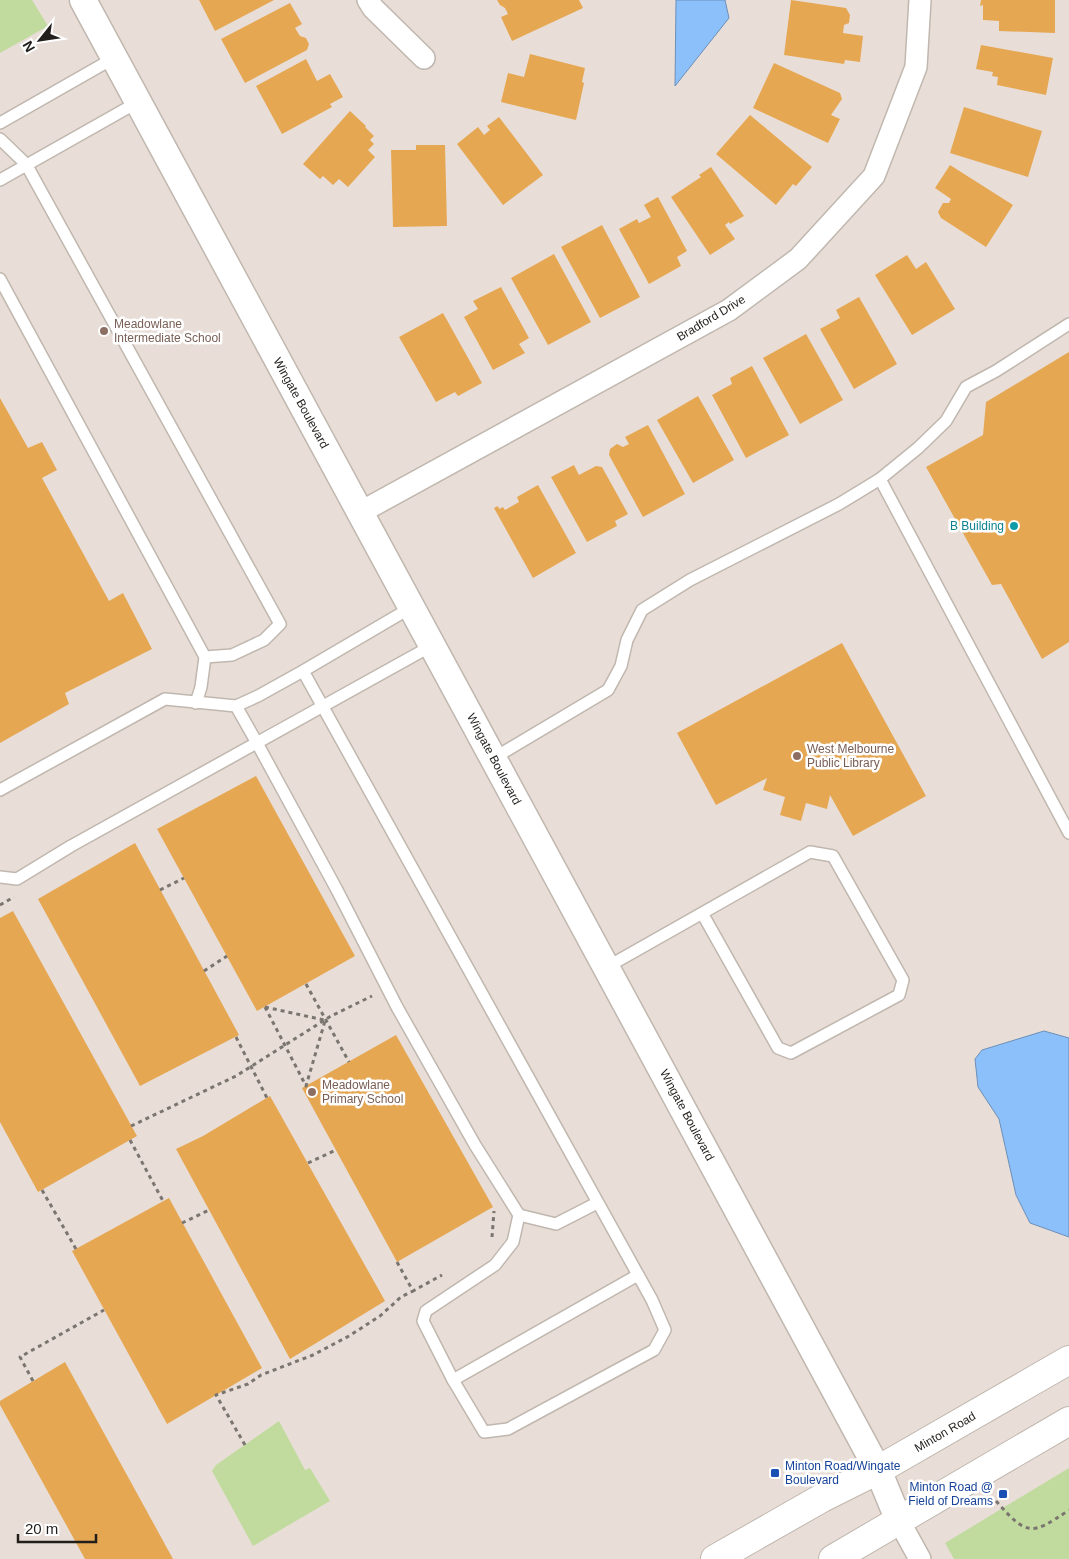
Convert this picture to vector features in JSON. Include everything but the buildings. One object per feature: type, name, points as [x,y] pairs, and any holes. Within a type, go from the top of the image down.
[{"type":"main road","name":"Minton Road","points":[[714,1559],[822,1498],[878,1470],[1069,1360]]},
{"type":"main road","points":[[833,1559],[1069,1421]]},
{"type":"street","name":"Wingate Boulevard","points":[[83,0],[878,1470],[900,1521]]},
{"type":"street","points":[[368,0],[373,8],[424,58]]},
{"type":"street","name":"Bradford Drive","points":[[361,512],[729,310],[798,259],[874,176],[916,67],[920,0]]},
{"type":"street","points":[[900,1521],[920,1559]]},
{"type":"lane","points":[[0,123],[114,58]]},
{"type":"lane","points":[[0,180],[138,102]]},
{"type":"lane","points":[[0,139],[26,164],[280,624],[264,640],[232,655],[205,657]]},
{"type":"lane","points":[[0,279],[205,657],[201,687],[196,702]]},
{"type":"lane","points":[[494,758],[608,690],[621,666],[627,640],[642,610],[690,580],[839,504],[880,479],[918,448],[946,421],[966,387],[1069,324]]},
{"type":"lane","points":[[880,479],[1069,833]]},
{"type":"lane","points":[[0,790],[165,699],[236,706],[304,671],[412,607]]},
{"type":"lane","points":[[0,876],[17,879],[257,742],[433,645]]},
{"type":"lane","points":[[304,671],[652,1300],[665,1330],[654,1350],[508,1429],[484,1432],[423,1321],[426,1312],[496,1265],[513,1242],[519,1215]]},
{"type":"lane","points":[[236,706],[474,1145],[519,1215],[556,1224],[597,1203]]},
{"type":"lane","points":[[607,967],[702,913],[810,852],[833,856],[903,980],[899,995],[791,1054],[778,1048],[702,913]]},
{"type":"lane","points":[[454,1380],[638,1275]]},
{"type":"path","points":[[160,890],[184,878]]},
{"type":"path","points":[[0,905],[15,897]]},
{"type":"path","points":[[204,971],[228,956]]},
{"type":"path","points":[[306,984],[349,1062]]},
{"type":"path","points":[[131,1126],[236,1076],[325,1020],[387,987]]},
{"type":"path","points":[[265,1006],[325,1020],[306,1086],[265,1006]]},
{"type":"path","points":[[236,1037],[267,1098]]},
{"type":"path","points":[[130,1140],[163,1201]]},
{"type":"path","points":[[308,1163],[336,1150]]},
{"type":"path","points":[[42,1190],[76,1249]]},
{"type":"path","points":[[491,1240],[493,1207]]},
{"type":"path","points":[[182,1223],[209,1210]]},
{"type":"path","points":[[397,1262],[413,1291]]},
{"type":"path","points":[[245,1445],[216,1395],[248,1384],[261,1375],[313,1355],[350,1336],[380,1316],[401,1297],[447,1272]]},
{"type":"path","points":[[33,1381],[20,1357],[104,1310]]},
{"type":"path","points":[[996,1501],[1012,1518],[1025,1528],[1040,1529],[1068,1512]]},
{"type":"green space","points":[[0,0],[32,0],[48,26],[0,53]]},
{"type":"green space","points":[[279,1421],[305,1470],[310,1468],[330,1501],[253,1546],[212,1471],[216,1465]]},
{"type":"green space","points":[[1069,1468],[1069,1559],[954,1559],[945,1543]]},
{"type":"water","points":[[676,0],[725,0],[729,18],[675,86]]},
{"type":"water","points":[[1044,1031],[1069,1038],[1069,1237],[1030,1223],[1016,1195],[999,1119],[978,1087],[975,1059],[982,1050]]},
{"type":"place","name":"Meadowlane Intermediate School","points":[[104,331]]},
{"type":"place","name":"B Building","points":[[1014,526]]},
{"type":"place","name":"West Melbourne Public Library","points":[[797,756]]},
{"type":"place","name":"Meadowlane Primary School","points":[[312,1092]]},
{"type":"place","name":"Minton Road/Wingate Boulevard","points":[[775,1473]]},
{"type":"place","name":"Minton Road @ Field of Dreams","points":[[1003,1494]]}]
